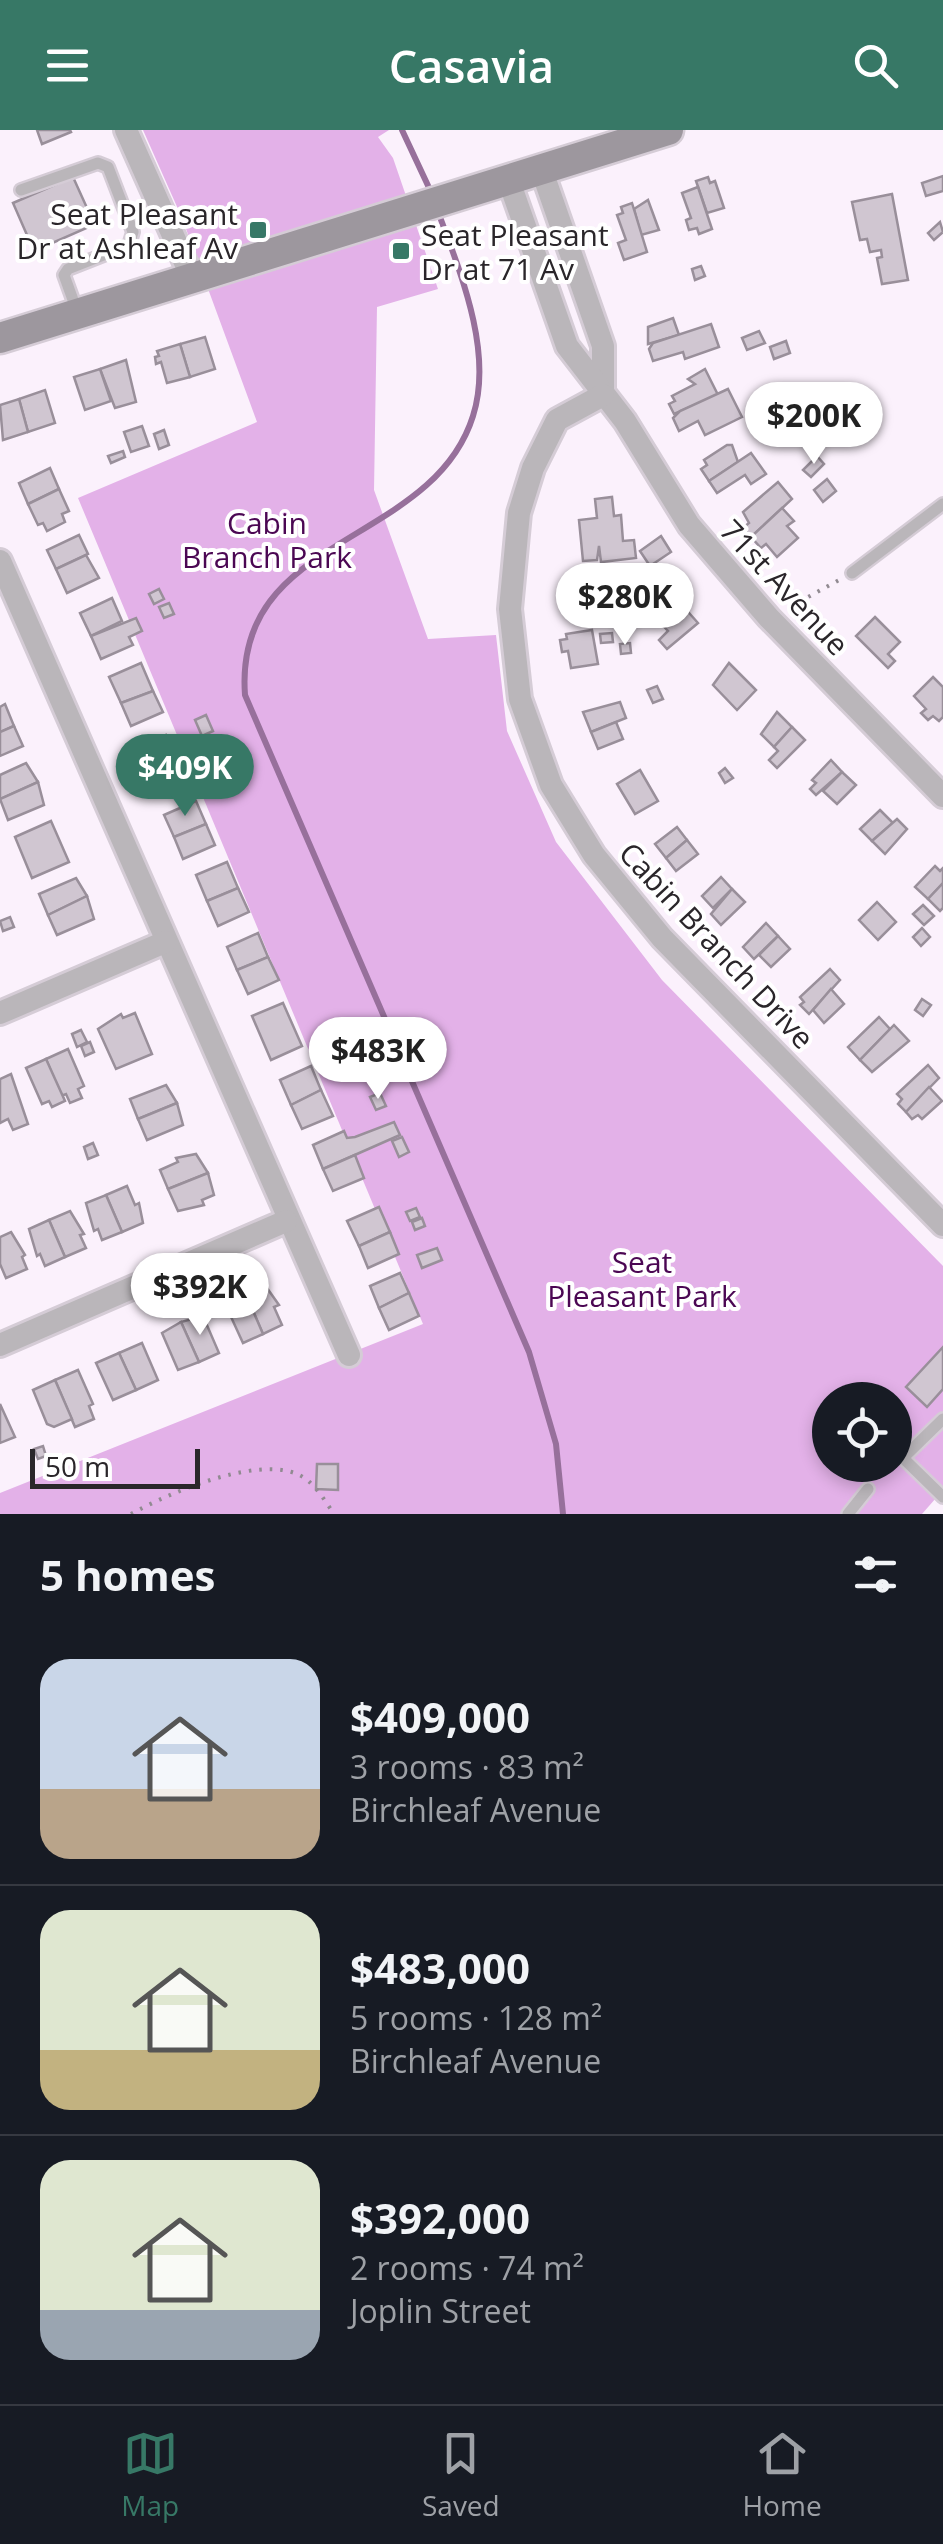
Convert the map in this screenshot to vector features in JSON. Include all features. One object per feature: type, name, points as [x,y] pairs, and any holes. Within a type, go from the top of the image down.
[{"type":"street","points":[[126,130],[192,278]]},
{"type":"street","points":[[0,338],[668,130]]},
{"type":"street","points":[[542,172],[602,346],[603,395]]},
{"type":"street","points":[[509,181],[567,346],[603,395]]},
{"type":"street","name":"71st Avenue","points":[[603,395],[625,422],[689,525],[769,618],[943,796]]},
{"type":"street","name":"Cabin Branch Drive","points":[[603,395],[557,420],[532,468],[519,513],[510,609],[520,698],[551,785],[594,856],[662,938],[943,1225]]},
{"type":"street","points":[[0,561],[286,1221],[349,1356]]},
{"type":"street","points":[[0,1013],[166,942]]},
{"type":"street","points":[[0,1345],[286,1221]]},
{"type":"lane","points":[[22,190],[98,162],[108,167],[133,232],[129,245],[68,269],[64,275],[78,313]]},
{"type":"lane","points":[[852,573],[943,504]]},
{"type":"lane","points":[[943,1419],[903,1458],[943,1497]]},
{"type":"lane","points":[[848,1514],[868,1489]]},
{"type":"path","points":[[769,618],[852,573]]},
{"type":"path","points":[[131,1514],[160,1498],[248,1470],[279,1469],[300,1474],[334,1514]]},
{"type":"green space","name":"Seat Pleasant Park","points":[[143,130],[389,130],[378,137],[393,158],[438,289],[377,307],[374,490],[428,639],[496,635],[507,731],[556,842],[662,980],[943,1266],[943,1490],[922,1514],[0,1514],[0,1493],[423,1324],[78,498],[257,422],[182,218]]},
{"type":"building","points":[[37,130],[70,130],[71,132],[42,144]]},
{"type":"building","points":[[943,176],[943,191],[926,196],[922,183]]},
{"type":"building","points":[[73,177],[92,219],[86,221],[89,227],[34,251],[13,203]]},
{"type":"building","points":[[708,177],[710,183],[715,181],[724,208],[707,213],[696,181]]},
{"type":"building","points":[[698,187],[712,229],[699,234],[697,228],[689,230],[686,220],[691,218],[682,193]]},
{"type":"building","points":[[892,194],[908,280],[882,284],[877,258],[882,257],[881,250],[870,252],[867,239],[860,240],[852,202]]},
{"type":"building","points":[[648,200],[659,230],[641,235],[634,209]]},
{"type":"building","points":[[632,203],[647,252],[624,260],[618,243],[626,240],[617,215],[623,213],[621,207]]},
{"type":"building","points":[[940,222],[943,232],[934,240],[928,233]]},
{"type":"building","points":[[701,266],[705,276],[695,280],[692,269]]},
{"type":"building","points":[[673,318],[679,335],[648,344],[648,327]]},
{"type":"building","points":[[711,324],[719,347],[685,359],[683,352],[653,361],[649,349],[653,343]]},
{"type":"building","points":[[759,331],[765,343],[747,350],[742,338]]},
{"type":"building","points":[[205,337],[215,369],[190,377],[180,344]]},
{"type":"building","points":[[786,341],[790,353],[774,359],[770,347]]},
{"type":"building","points":[[180,344],[190,377],[167,383],[161,362],[156,364],[157,351]]},
{"type":"building","points":[[126,360],[136,402],[115,408],[100,369]]},
{"type":"building","points":[[100,369],[111,401],[85,410],[74,377]]},
{"type":"building","points":[[705,369],[718,395],[674,414],[669,404],[675,401],[672,396],[695,384],[688,379]]},
{"type":"building","points":[[780,387],[784,396],[765,405],[761,396]]},
{"type":"building","points":[[728,389],[742,417],[705,435],[698,421],[679,431],[673,418],[680,411]]},
{"type":"building","points":[[45,390],[55,423],[28,432],[19,399]]},
{"type":"building","points":[[19,399],[28,432],[3,440],[0,405]]},
{"type":"building","points":[[142,426],[149,446],[131,452],[124,432]]},
{"type":"building","points":[[164,430],[169,445],[159,449],[154,434]]},
{"type":"building","points":[[732,445],[738,462],[709,481],[701,469],[707,465],[704,460]]},
{"type":"building","points":[[123,451],[125,457],[111,463],[108,456]]},
{"type":"building","points":[[751,453],[766,474],[751,484],[745,475],[717,493],[709,481]]},
{"type":"building","points":[[817,456],[824,464],[811,477],[803,470]]},
{"type":"building","points":[[50,468],[59,489],[28,504],[19,483]]},
{"type":"building","points":[[827,479],[836,491],[823,502],[814,490]]},
{"type":"building","points":[[778,482],[792,499],[751,537],[743,528],[749,523],[743,512]]},
{"type":"building","points":[[59,489],[69,511],[62,514],[65,522],[47,531],[43,523],[38,525],[28,504]]},
{"type":"building","points":[[612,497],[614,516],[621,515],[623,541],[634,540],[636,558],[601,562],[599,546],[597,560],[583,561],[579,520],[597,518],[595,499]]},
{"type":"building","points":[[782,508],[794,521],[787,526],[798,538],[777,557],[766,544],[761,548],[751,537]]},
{"type":"building","points":[[79,535],[88,554],[56,569],[47,550]]},
{"type":"building","points":[[661,536],[671,552],[650,566],[640,551]]},
{"type":"building","points":[[86,555],[99,578],[67,593],[56,569]]},
{"type":"building","points":[[616,573],[618,589],[605,590],[603,574]]},
{"type":"building","points":[[566,585],[579,585],[578,596],[566,596]]},
{"type":"building","points":[[159,589],[164,599],[154,604],[149,594]]},
{"type":"building","points":[[675,597],[698,623],[667,649],[659,640],[668,631],[654,616]]},
{"type":"building","points":[[112,598],[122,621],[91,636],[80,613]]},
{"type":"building","points":[[169,603],[174,614],[164,618],[159,607]]},
{"type":"building","points":[[875,617],[900,642],[888,654],[895,661],[888,668],[856,636]]},
{"type":"building","points":[[136,618],[142,631],[129,637],[133,645],[101,659],[91,636]]},
{"type":"building","points":[[592,630],[598,664],[571,668],[568,651],[562,652],[560,640],[567,639],[566,634]]},
{"type":"building","points":[[612,633],[613,642],[601,643],[600,634]]},
{"type":"building","points":[[630,643],[631,653],[621,654],[620,644]]},
{"type":"building","points":[[141,663],[153,691],[121,703],[109,677]]},
{"type":"building","points":[[729,663],[756,690],[737,710],[713,685]]},
{"type":"building","points":[[933,677],[943,687],[943,717],[939,721],[933,716],[928,720],[921,713],[926,709],[914,696]]},
{"type":"building","points":[[657,686],[663,699],[653,703],[647,690]]},
{"type":"building","points":[[153,691],[163,712],[131,726],[121,703]]},
{"type":"building","points":[[620,702],[626,718],[591,732],[583,712]]},
{"type":"building","points":[[5,704],[14,726],[0,732],[0,707]]},
{"type":"building","points":[[777,712],[792,727],[774,747],[761,734]]},
{"type":"building","points":[[206,715],[213,731],[202,736],[195,720]]},
{"type":"building","points":[[616,722],[623,739],[598,749],[591,732]]},
{"type":"building","points":[[14,726],[23,746],[0,756],[0,732]]},
{"type":"building","points":[[792,727],[805,740],[777,768],[769,760],[778,751],[774,747]]},
{"type":"building","points":[[166,735],[176,757],[145,772],[134,749]]},
{"type":"building","points":[[219,740],[229,740],[229,750],[219,750]]},
{"type":"building","points":[[176,757],[185,778],[165,788],[167,793],[158,797],[145,772]]},
{"type":"building","points":[[831,760],[842,772],[816,795],[810,789],[816,783],[812,780]]},
{"type":"building","points":[[26,763],[38,782],[0,799],[0,775]]},
{"type":"building","points":[[725,768],[733,778],[725,783],[719,773]]},
{"type":"building","points":[[640,770],[658,801],[635,814],[617,784]]},
{"type":"building","points":[[842,772],[856,785],[837,804],[823,791]]},
{"type":"building","points":[[38,782],[44,805],[8,820],[0,799]]},
{"type":"building","points":[[196,801],[206,824],[174,837],[164,815]]},
{"type":"building","points":[[880,810],[893,823],[872,841],[860,829]]},
{"type":"building","points":[[897,819],[907,829],[885,854],[872,841]]},
{"type":"building","points":[[51,821],[69,862],[32,878],[15,837]]},
{"type":"building","points":[[206,824],[215,845],[183,859],[174,837]]},
{"type":"building","points":[[677,827],[687,840],[666,858],[655,844]]},
{"type":"building","points":[[687,840],[698,854],[676,871],[666,858]]},
{"type":"building","points":[[227,862],[238,888],[207,901],[196,875]]},
{"type":"building","points":[[935,866],[940,871],[943,868],[943,883],[928,899],[915,887]]},
{"type":"building","points":[[721,877],[732,889],[713,908],[702,896]]},
{"type":"building","points":[[76,878],[87,896],[48,915],[39,894]]},
{"type":"building","points":[[943,883],[943,908],[940,911],[928,899]]},
{"type":"building","points":[[238,888],[249,912],[218,926],[207,901]]},
{"type":"building","points":[[732,889],[745,902],[721,925],[711,914]]},
{"type":"building","points":[[87,896],[94,919],[57,935],[48,915]]},
{"type":"building","points":[[877,902],[896,922],[878,940],[859,920]]},
{"type":"building","points":[[923,905],[934,916],[924,925],[913,914]]},
{"type":"building","points":[[10,917],[14,927],[3,931],[0,921]]},
{"type":"building","points":[[766,923],[778,936],[754,959],[743,947]]},
{"type":"building","points":[[922,928],[930,937],[921,946],[913,937]]},
{"type":"building","points":[[258,933],[268,957],[237,970],[227,947]]},
{"type":"building","points":[[778,936],[790,949],[771,967],[759,955]]},
{"type":"building","points":[[268,957],[279,980],[248,994],[237,970]]},
{"type":"building","points":[[830,969],[840,980],[809,1014],[800,1005],[804,1002],[800,997]]},
{"type":"building","points":[[831,989],[844,1004],[824,1023],[813,1010]]},
{"type":"building","points":[[922,999],[931,1005],[923,1016],[915,1010]]},
{"type":"building","points":[[283,1003],[302,1046],[271,1060],[252,1016]]},
{"type":"building","points":[[135,1013],[152,1054],[116,1069],[98,1029],[121,1014],[123,1018]]},
{"type":"building","points":[[879,1017],[890,1029],[860,1060],[848,1047]]},
{"type":"building","points":[[894,1025],[909,1041],[872,1072],[860,1060]]},
{"type":"building","points":[[81,1030],[87,1042],[77,1047],[72,1034]]},
{"type":"building","points":[[90,1042],[94,1052],[85,1056],[81,1046]]},
{"type":"building","points":[[68,1049],[84,1086],[78,1089],[82,1098],[70,1103],[66,1094],[61,1096],[46,1059]]},
{"type":"building","points":[[46,1059],[65,1101],[52,1107],[49,1101],[42,1104],[26,1068]]},
{"type":"building","points":[[359,1060],[369,1061],[369,1072],[359,1072]]},
{"type":"building","points":[[928,1065],[939,1078],[906,1112],[898,1104],[902,1099],[897,1094]]},
{"type":"building","points":[[311,1066],[321,1090],[291,1105],[280,1080]]},
{"type":"building","points":[[11,1074],[28,1124],[13,1130],[8,1119],[0,1123],[0,1079]]},
{"type":"building","points":[[166,1085],[177,1103],[138,1119],[130,1099]]},
{"type":"building","points":[[929,1087],[942,1101],[922,1119],[918,1115],[912,1119],[906,1112]]},
{"type":"building","points":[[321,1090],[333,1116],[302,1129],[291,1105]]},
{"type":"building","points":[[380,1093],[386,1106],[376,1110],[370,1097]]},
{"type":"building","points":[[177,1103],[183,1125],[147,1140],[138,1119]]},
{"type":"building","points":[[394,1122],[400,1135],[323,1169],[313,1145],[344,1131],[347,1138],[355,1137]]},
{"type":"building","points":[[402,1137],[409,1152],[399,1157],[392,1141]]},
{"type":"building","points":[[93,1143],[98,1155],[88,1159],[84,1147]]},
{"type":"building","points":[[196,1154],[208,1173],[168,1189],[160,1170],[178,1162],[176,1158]]},
{"type":"building","points":[[355,1155],[364,1178],[333,1191],[323,1169]]},
{"type":"building","points":[[208,1173],[214,1195],[202,1200],[204,1205],[178,1211],[168,1189]]},
{"type":"building","points":[[127,1186],[135,1205],[139,1203],[143,1223],[122,1232],[106,1195]]},
{"type":"building","points":[[106,1195],[122,1232],[102,1240],[98,1229],[94,1231],[86,1203]]},
{"type":"building","points":[[379,1207],[390,1232],[359,1246],[347,1221]]},
{"type":"building","points":[[416,1208],[420,1217],[410,1221],[406,1212]]},
{"type":"building","points":[[70,1211],[84,1234],[80,1235],[86,1248],[65,1257],[49,1220]]},
{"type":"building","points":[[422,1218],[425,1226],[415,1230],[412,1222]]},
{"type":"building","points":[[49,1220],[65,1257],[45,1266],[40,1254],[37,1256],[29,1229]]},
{"type":"building","points":[[11,1232],[25,1255],[22,1257],[27,1269],[6,1278],[0,1264],[0,1237]]},
{"type":"building","points":[[390,1232],[399,1254],[368,1268],[359,1246]]},
{"type":"building","points":[[437,1248],[442,1260],[422,1268],[417,1255]]},
{"type":"building","points":[[400,1273],[409,1293],[379,1308],[370,1286]]},
{"type":"building","points":[[267,1288],[279,1305],[274,1307],[282,1325],[263,1334],[247,1297]]},
{"type":"building","points":[[409,1293],[419,1316],[389,1330],[379,1308]]},
{"type":"building","points":[[247,1297],[263,1334],[243,1343],[226,1306]]},
{"type":"building","points":[[203,1316],[219,1353],[199,1362],[181,1322]]},
{"type":"building","points":[[181,1322],[199,1362],[178,1370],[162,1333]]},
{"type":"building","points":[[142,1343],[158,1380],[136,1390],[119,1353]]},
{"type":"building","points":[[943,1347],[943,1389],[927,1407],[912,1393],[911,1382]]},
{"type":"building","points":[[119,1353],[136,1390],[113,1400],[96,1363]]},
{"type":"building","points":[[78,1370],[93,1404],[89,1406],[94,1419],[75,1427],[55,1380]]},
{"type":"building","points":[[55,1380],[72,1419],[54,1427],[47,1424],[33,1390]]},
{"type":"building","points":[[0,1404],[15,1437],[0,1443]]},
{"type":"building","points":[[43,1446],[46,1456],[38,1459],[34,1449]]},
{"type":"building","points":[[317,1464],[338,1464],[338,1490],[316,1489]]},
{"type":"waterway","points":[[402,130],[431,192]]},
{"type":"waterway","points":[[437,209],[464,284],[477,338],[478,391],[473,416],[451,459],[418,492],[301,570],[270,601],[250,642],[245,695],[529,1352],[556,1444],[563,1514]]},
{"type":"place","name":"Seat Pleasant Dr at Ashleaf Av","points":[[258,230]]},
{"type":"place","name":"Seat Pleasant Dr at 71 Av","points":[[401,251]]},
{"type":"park label","name":"Cabin Branch Park","points":[[267,539]]}]
